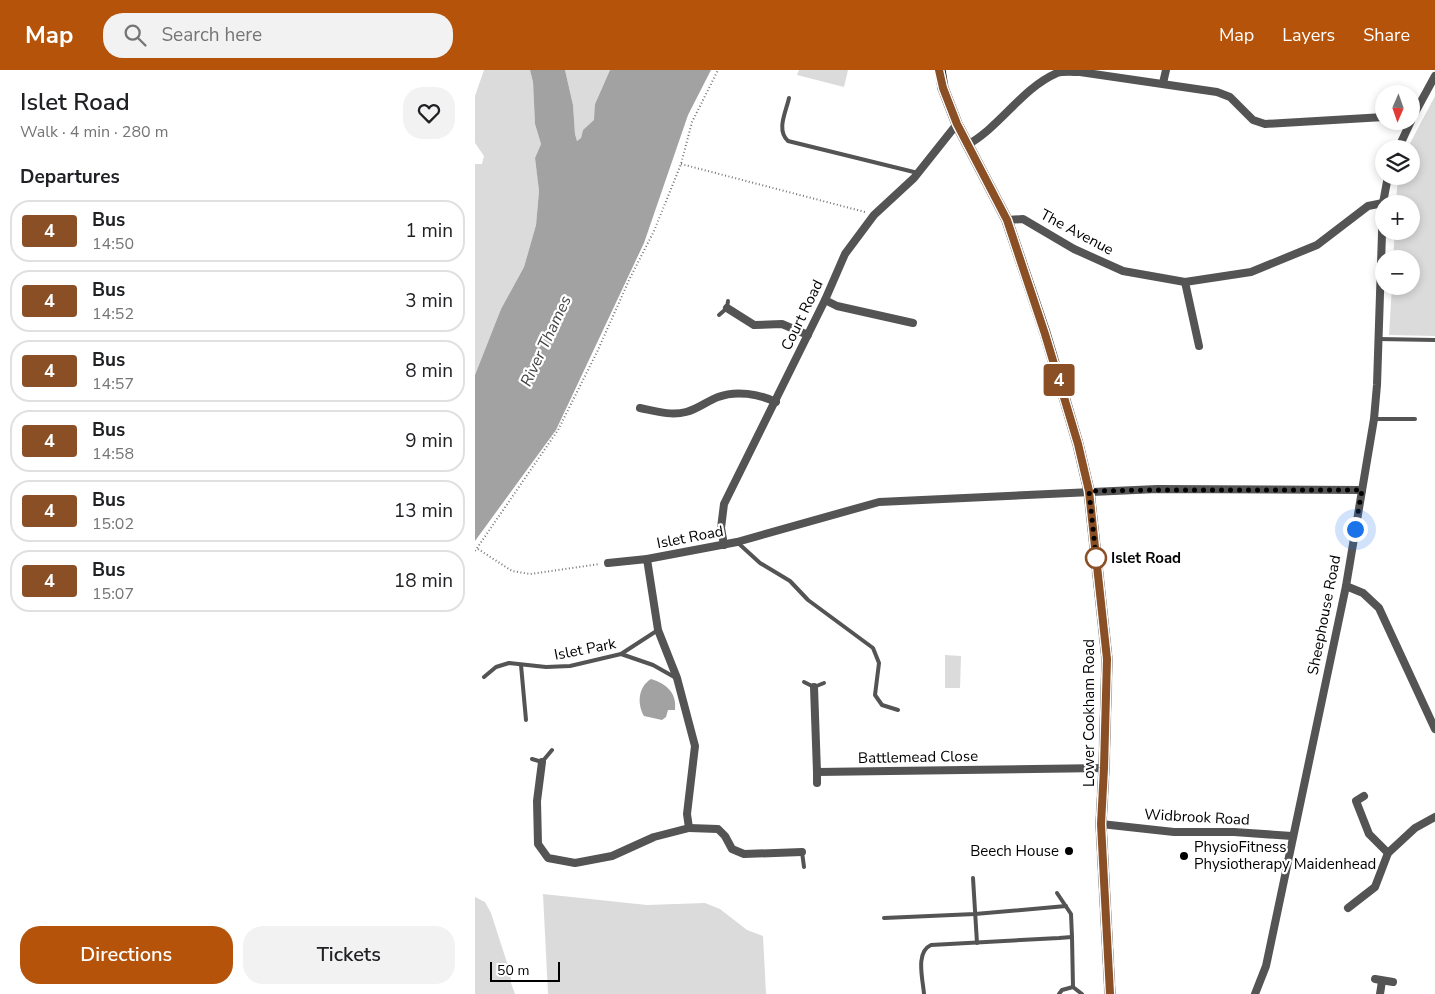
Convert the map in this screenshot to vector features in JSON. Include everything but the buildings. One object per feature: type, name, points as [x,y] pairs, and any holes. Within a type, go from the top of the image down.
[{"type":"main road","name":"Lower Cookham Road","points":[[939,70],[943,88],[957,124],[1007,220],[1045,334],[1078,444],[1089,491],[1107,659],[1101,824],[1106,993]]},
{"type":"street","points":[[1163,83],[1166,70]]},
{"type":"street","points":[[967,145],[979,139],[1039,84],[1058,73],[1080,71],[1217,92],[1230,97],[1253,120],[1265,124],[1375,118]]},
{"type":"street","points":[[1420,104],[1435,76]]},
{"type":"street","name":"Court Road","points":[[724,545],[721,528],[724,504],[776,402],[845,254],[874,215],[918,174],[957,124]]},
{"type":"street","name":"The Avenue","points":[[1007,220],[1023,219],[1074,249],[1123,271],[1185,282],[1251,272],[1317,245],[1368,206],[1375,205]]},
{"type":"street","name":"Sheephouse Road","points":[[1255,994],[1266,966],[1345,586],[1362,490],[1377,385],[1382,240]]},
{"type":"street","points":[[1185,282],[1199,346]]},
{"type":"street","points":[[825,300],[837,306],[902,319],[913,323]]},
{"type":"street","points":[[727,305],[754,326],[782,324],[808,335]]},
{"type":"street","points":[[902,319],[903,310]]},
{"type":"street","points":[[640,408],[673,414],[688,412],[719,396],[736,393],[764,396],[776,402]]},
{"type":"street","name":"Islet Road","points":[[608,563],[647,559],[724,545],[879,502],[1089,491],[1362,490]]},
{"type":"street","name":"Islet Road","points":[[647,559],[659,630],[677,678],[695,746],[687,814],[689,828]]},
{"type":"street","points":[[1345,586],[1363,593],[1379,608],[1435,729]]},
{"type":"street","points":[[815,687],[817,784]]},
{"type":"street","points":[[542,762],[537,801],[538,844],[548,858],[575,863],[613,856],[654,837],[689,828],[718,829],[725,836],[732,849],[743,854],[802,852]]},
{"type":"street","name":"Battlemead Close","points":[[817,772],[1104,768]]},
{"type":"street","points":[[1364,796],[1354,797],[1369,834],[1388,853]]},
{"type":"street","points":[[1348,908],[1375,887],[1388,853],[1415,828],[1435,817]]},
{"type":"street","name":"Widbrook Road","points":[[1101,824],[1175,832],[1292,836]]},
{"type":"street","points":[[1380,994],[1378,980],[1393,982]]},
{"type":"lane","points":[[789,98],[781,130],[784,137],[789,140],[918,174]]},
{"type":"lane","points":[[719,315],[727,305]]},
{"type":"lane","points":[[1378,338],[1435,340]]},
{"type":"lane","points":[[1373,419],[1415,419]]},
{"type":"lane","points":[[737,542],[760,564],[790,581],[808,600],[873,648],[879,663],[875,695],[882,705],[898,710]]},
{"type":"lane","name":"Islet Park","points":[[483,677],[502,664],[546,667],[570,666],[621,654],[659,630]]},
{"type":"lane","points":[[621,654],[653,665],[677,678]]},
{"type":"lane","points":[[521,664],[526,720]]},
{"type":"lane","points":[[804,682],[815,687],[824,683]]},
{"type":"lane","points":[[532,760],[542,762],[552,750]]},
{"type":"lane","points":[[802,852],[804,866]]},
{"type":"lane","points":[[973,878],[977,943]]},
{"type":"lane","points":[[1057,893],[1071,914],[1073,987]]},
{"type":"lane","points":[[884,918],[975,914],[1066,906]]},
{"type":"lane","points":[[924,994],[923,953],[931,945],[1072,938]]},
{"type":"lane","points":[[1059,994],[1062,990],[1073,987]]},
{"type":"lane","points":[[1073,987],[1082,994]]},
{"type":"path","points":[[475,551],[558,430],[654,231],[681,164],[693,122],[718,70]]},
{"type":"path","points":[[681,164],[874,215]]},
{"type":"path","points":[[478,549],[512,570],[530,574],[608,563]]},
{"type":"shaded area","points":[[484,70],[530,70],[533,82],[535,124],[541,144],[535,158],[539,191],[536,225],[524,267],[501,309],[475,375],[475,164],[482,164],[484,156],[475,143],[475,96]]},
{"type":"shaded area","points":[[565,70],[610,70],[595,104],[595,120],[583,130],[581,138],[577,141],[573,105]]},
{"type":"shaded area","points":[[799,70],[848,70],[844,87],[797,75]]},
{"type":"shaded area","points":[[1435,96],[1435,336],[1389,335],[1391,295],[1420,295],[1420,250],[1394,250],[1394,240],[1420,240],[1420,195],[1397,195],[1397,185],[1420,185],[1420,140],[1412,140],[1417,130],[1420,130],[1420,124]]},
{"type":"shaded area","points":[[945,655],[961,656],[960,688],[945,688]]},
{"type":"shaded area","points":[[543,894],[647,905],[705,903],[720,909],[747,930],[763,936],[766,994],[548,994]]},
{"type":"shaded area","points":[[475,897],[485,902],[491,913],[511,975],[511,983],[515,994],[475,994]]},
{"type":"water","name":"River Thames","points":[[530,70],[565,70],[573,105],[577,141],[581,138],[583,130],[594,120],[595,104],[610,70],[711,70],[688,115],[644,243],[556,430],[475,541],[475,375],[501,309],[524,267],[536,225],[539,191],[535,158],[541,144],[535,124],[533,82]]},
{"type":"water","points":[[651,679],[662,684],[673,694],[675,710],[668,710],[666,717],[662,720],[644,716],[640,706],[643,686]]},
{"type":"bus line","name":"4","points":[[939,70],[943,88],[957,124],[1007,220],[1045,334],[1078,444],[1089,491],[1107,659],[1101,824],[1107,970],[1110,994]]},
{"type":"place","name":"Islet Road","points":[[1096,558]]},
{"type":"place","name":"Beech House","points":[[1069,851]]},
{"type":"place","name":"PhysioFitness Physiotherapy Maidenhead","points":[[1184,856]]},
{"type":"route","points":[[1096,558],[1097,566],[1089,491],[1362,490],[1355,529]]}]
